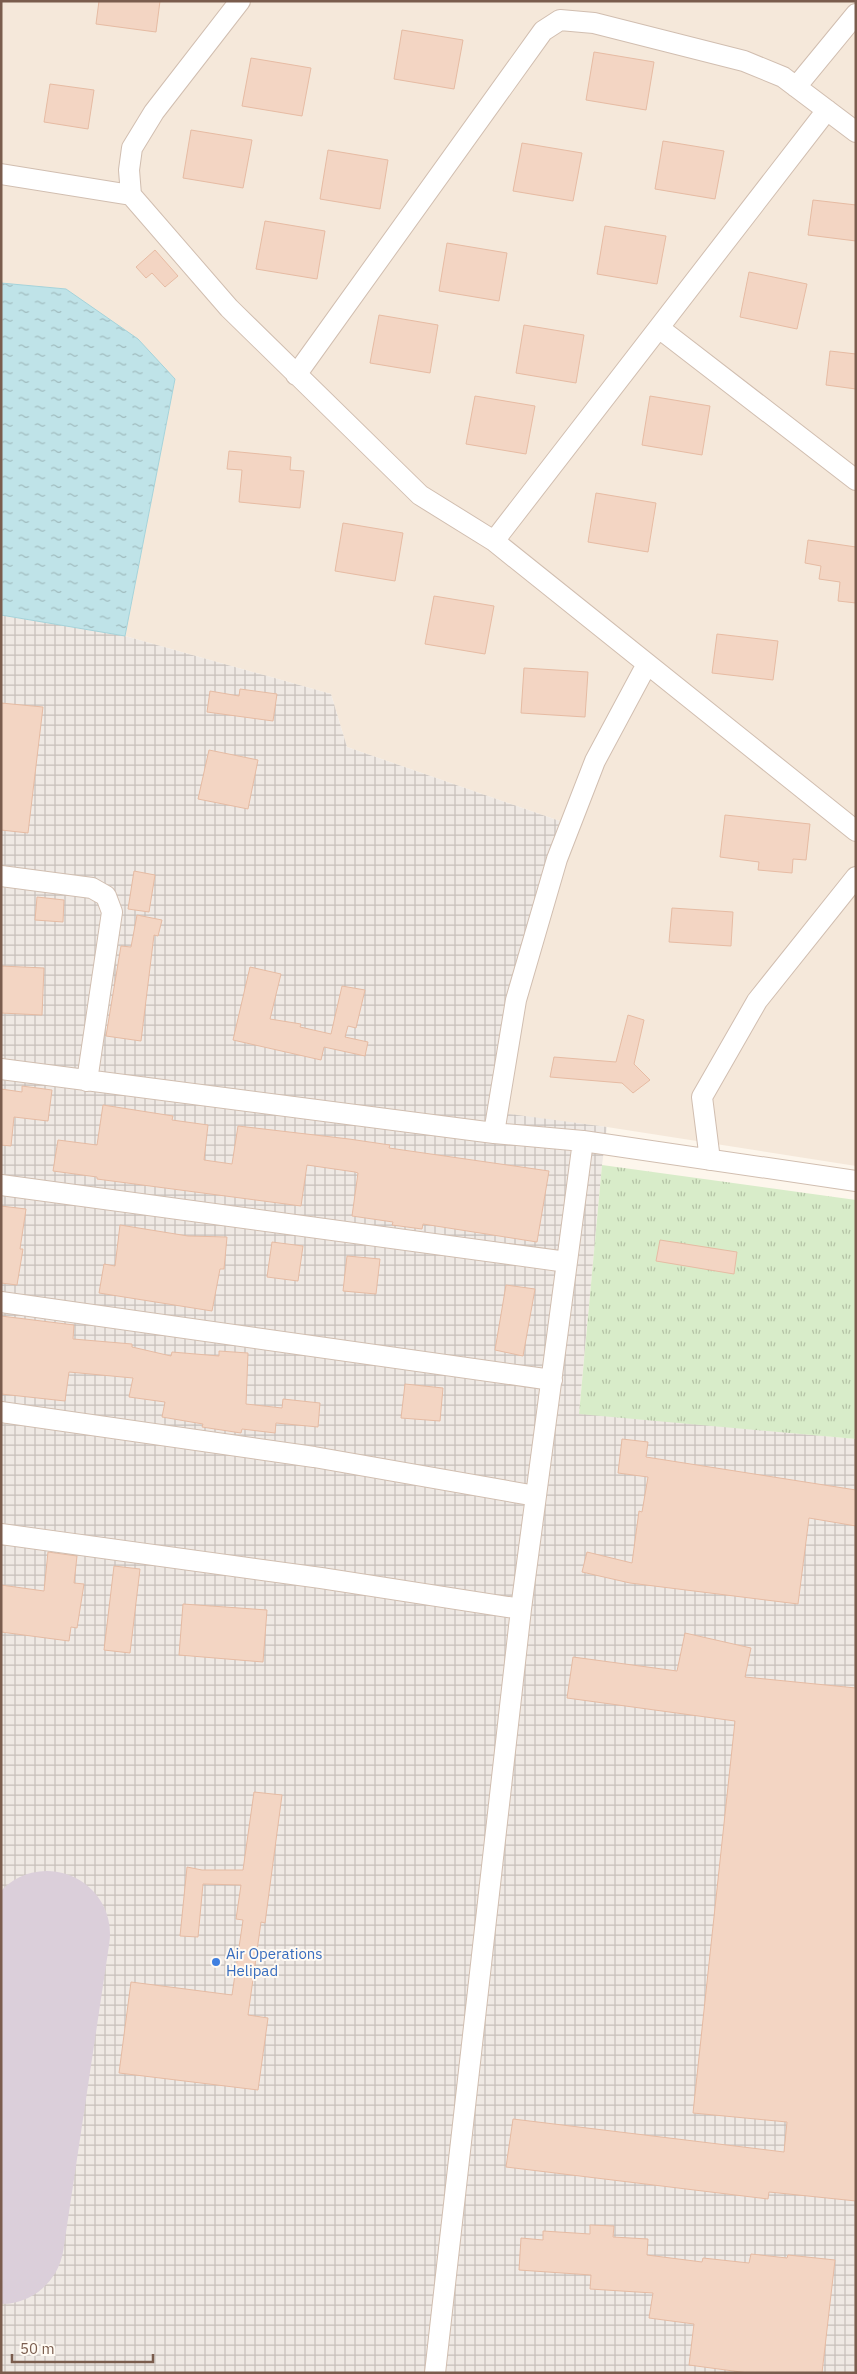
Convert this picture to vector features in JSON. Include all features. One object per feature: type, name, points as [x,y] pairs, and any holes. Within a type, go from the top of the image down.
[{"type":"street","points":[[240,1],[154,112],[132,148],[129,170],[131,195],[229,308],[420,495],[494,541],[856,831]]},
{"type":"street","points":[[796,87],[856,14]]},
{"type":"street","points":[[296,375],[543,31],[560,20],[594,23],[744,61],[783,77],[856,132]]},
{"type":"street","points":[[494,541],[827,110]]},
{"type":"street","points":[[1,174],[131,195]]},
{"type":"street","points":[[660,328],[856,480]]},
{"type":"street","points":[[494,1133],[516,1000],[557,859],[596,761],[647,664]]},
{"type":"street","points":[[1,876],[92,888],[106,896],[112,912],[87,1080]]},
{"type":"street","points":[[710,1160],[702,1097],[757,1001],[856,877]]},
{"type":"street","points":[[1,1069],[494,1133],[583,1141],[856,1181]]},
{"type":"street","points":[[435,2373],[521,1609],[583,1141]]},
{"type":"street","points":[[1,1185],[567,1262]]},
{"type":"street","points":[[1,1302],[552,1380]]},
{"type":"street","points":[[1,1412],[314,1458],[536,1496]]},
{"type":"street","points":[[1,1534],[321,1578],[521,1609]]},
{"type":"shaded area","points":[[1,1],[856,1],[856,1166],[607,1127],[503,1114],[527,999],[563,870],[580,828],[347,747],[331,694],[125,636],[175,379],[66,289],[1,283]]},
{"type":"shaded area","points":[[1,615],[125,636],[331,694],[347,747],[580,828],[563,870],[527,999],[503,1113],[607,1127],[579,1413],[856,1439],[856,2373],[1,2373]]},
{"type":"green space","points":[[602,1165],[856,1200],[856,1439],[579,1414]]},
{"type":"water","points":[[1,283],[66,289],[138,339],[175,379],[125,636],[1,615]]},
{"type":"building","points":[[99,1],[160,1],[156,32],[96,24]]},
{"type":"building","points":[[402,30],[463,40],[454,89],[394,79]]},
{"type":"building","points":[[594,52],[654,62],[646,110],[586,100]]},
{"type":"building","points":[[251,58],[311,68],[302,116],[242,106]]},
{"type":"building","points":[[50,84],[94,90],[88,129],[44,122]]},
{"type":"building","points":[[191,130],[252,140],[243,188],[183,178]]},
{"type":"building","points":[[663,141],[724,151],[715,199],[655,189]]},
{"type":"building","points":[[522,143],[582,153],[573,201],[513,191]]},
{"type":"building","points":[[328,150],[388,160],[380,209],[320,199]]},
{"type":"building","points":[[813,200],[856,205],[856,241],[808,235]]},
{"type":"building","points":[[265,221],[325,231],[317,279],[256,269]]},
{"type":"building","points":[[605,226],[666,236],[657,284],[597,274]]},
{"type":"building","points":[[447,243],[507,253],[499,301],[439,291]]},
{"type":"building","points":[[155,250],[178,276],[165,287],[152,273],[146,278],[136,267]]},
{"type":"building","points":[[749,272],[807,284],[797,329],[740,317]]},
{"type":"building","points":[[379,315],[438,325],[430,373],[370,363]]},
{"type":"building","points":[[524,325],[584,335],[576,383],[516,373]]},
{"type":"building","points":[[830,351],[856,354],[856,389],[826,385]]},
{"type":"building","points":[[475,396],[535,406],[526,454],[466,444]]},
{"type":"building","points":[[650,396],[710,406],[702,455],[642,445]]},
{"type":"building","points":[[229,451],[291,457],[290,470],[304,471],[300,508],[239,502],[242,470],[227,469]]},
{"type":"building","points":[[596,493],[656,503],[648,552],[588,542]]},
{"type":"building","points":[[343,523],[403,533],[395,581],[335,571]]},
{"type":"building","points":[[808,540],[856,547],[856,603],[838,601],[840,582],[819,579],[821,566],[805,563]]},
{"type":"building","points":[[434,596],[494,606],[485,654],[425,644]]},
{"type":"building","points":[[717,634],[778,641],[773,680],[712,673]]},
{"type":"building","points":[[524,668],[588,672],[585,717],[521,713]]},
{"type":"building","points":[[240,689],[277,694],[273,721],[207,712],[210,691],[239,696]]},
{"type":"building","points":[[1,703],[43,707],[28,833],[1,830]]},
{"type":"building","points":[[209,750],[258,760],[248,809],[198,799]]},
{"type":"building","points":[[725,815],[810,824],[806,860],[793,859],[792,873],[758,870],[759,862],[720,857]]},
{"type":"building","points":[[134,871],[155,875],[149,912],[128,909]]},
{"type":"building","points":[[37,897],[64,900],[63,922],[35,920]]},
{"type":"building","points":[[672,908],[733,912],[731,946],[669,942]]},
{"type":"building","points":[[137,915],[162,920],[158,936],[154,935],[141,1041],[106,1036],[121,946],[131,947]]},
{"type":"building","points":[[1,966],[44,968],[42,1015],[1,1013]]},
{"type":"building","points":[[250,967],[281,974],[270,1019],[301,1024],[300,1027],[331,1034],[342,986],[365,990],[356,1028],[348,1026],[345,1037],[368,1042],[365,1056],[324,1047],[321,1060],[233,1040]]},
{"type":"building","points":[[628,1015],[644,1020],[634,1064],[650,1080],[633,1093],[622,1083],[550,1077],[554,1057],[616,1062]]},
{"type":"building","points":[[22,1086],[52,1090],[48,1121],[14,1117],[11,1146],[1,1145],[1,1089],[22,1092]]},
{"type":"building","points":[[103,1105],[173,1116],[172,1120],[208,1125],[204,1160],[232,1164],[238,1126],[349,1139],[390,1145],[389,1148],[549,1171],[537,1242],[423,1224],[422,1229],[392,1225],[393,1222],[352,1216],[358,1173],[355,1172],[307,1165],[301,1206],[97,1179],[97,1177],[53,1171],[58,1140],[97,1145]]},
{"type":"building","points":[[1,1206],[26,1209],[20,1249],[23,1249],[17,1285],[1,1283]]},
{"type":"building","points":[[120,1225],[188,1236],[227,1237],[224,1269],[220,1269],[212,1311],[99,1293],[104,1264],[115,1266]]},
{"type":"building","points":[[660,1240],[737,1252],[734,1274],[656,1261]]},
{"type":"building","points":[[272,1242],[303,1246],[298,1281],[267,1277]]},
{"type":"building","points":[[347,1256],[380,1259],[376,1294],[343,1291]]},
{"type":"building","points":[[506,1285],[535,1289],[523,1356],[495,1350]]},
{"type":"building","points":[[1,1316],[74,1325],[73,1339],[132,1344],[132,1347],[171,1356],[172,1352],[219,1356],[219,1351],[248,1353],[246,1404],[282,1408],[283,1399],[320,1403],[318,1427],[276,1423],[275,1433],[242,1429],[241,1433],[202,1427],[203,1424],[162,1417],[165,1402],[129,1397],[133,1378],[69,1372],[65,1401],[1,1394]]},
{"type":"building","points":[[405,1384],[443,1388],[440,1421],[401,1418]]},
{"type":"building","points":[[622,1439],[648,1442],[646,1457],[856,1490],[856,1526],[809,1518],[798,1604],[630,1583],[582,1572],[587,1552],[632,1563],[639,1511],[642,1512],[648,1477],[618,1473]]},
{"type":"building","points":[[48,1552],[77,1556],[74,1583],[84,1584],[77,1628],[71,1627],[69,1641],[1,1632],[1,1585],[44,1591]]},
{"type":"building","points":[[114,1566],[140,1569],[130,1653],[104,1650]]},
{"type":"building","points":[[183,1604],[267,1610],[263,1662],[179,1655]]},
{"type":"building","points":[[685,1633],[751,1648],[745,1677],[856,1688],[856,2201],[769,2192],[768,2199],[506,2167],[513,2119],[784,2152],[787,2122],[693,2113],[735,1721],[567,1698],[573,1657],[677,1671]]},
{"type":"building","points":[[254,1792],[282,1795],[265,1923],[261,1922],[248,2015],[268,2018],[258,2090],[119,2073],[131,1982],[232,1995],[243,1920],[236,1919],[241,1885],[203,1884],[198,1937],[180,1936],[187,1867],[202,1870],[243,1870]]},
{"type":"building","points":[[590,2225],[614,2226],[613,2237],[648,2239],[647,2255],[702,2262],[703,2258],[749,2263],[751,2254],[787,2258],[788,2255],[835,2260],[822,2373],[748,2373],[689,2365],[694,2324],[649,2318],[653,2293],[590,2289],[591,2275],[519,2270],[521,2238],[543,2240],[543,2231],[590,2234]]},
{"type":"runway","points":[[1,2241],[47,1934]]},
{"type":"place","name":"Air Operations Helipad","points":[[216,1962]]}]
